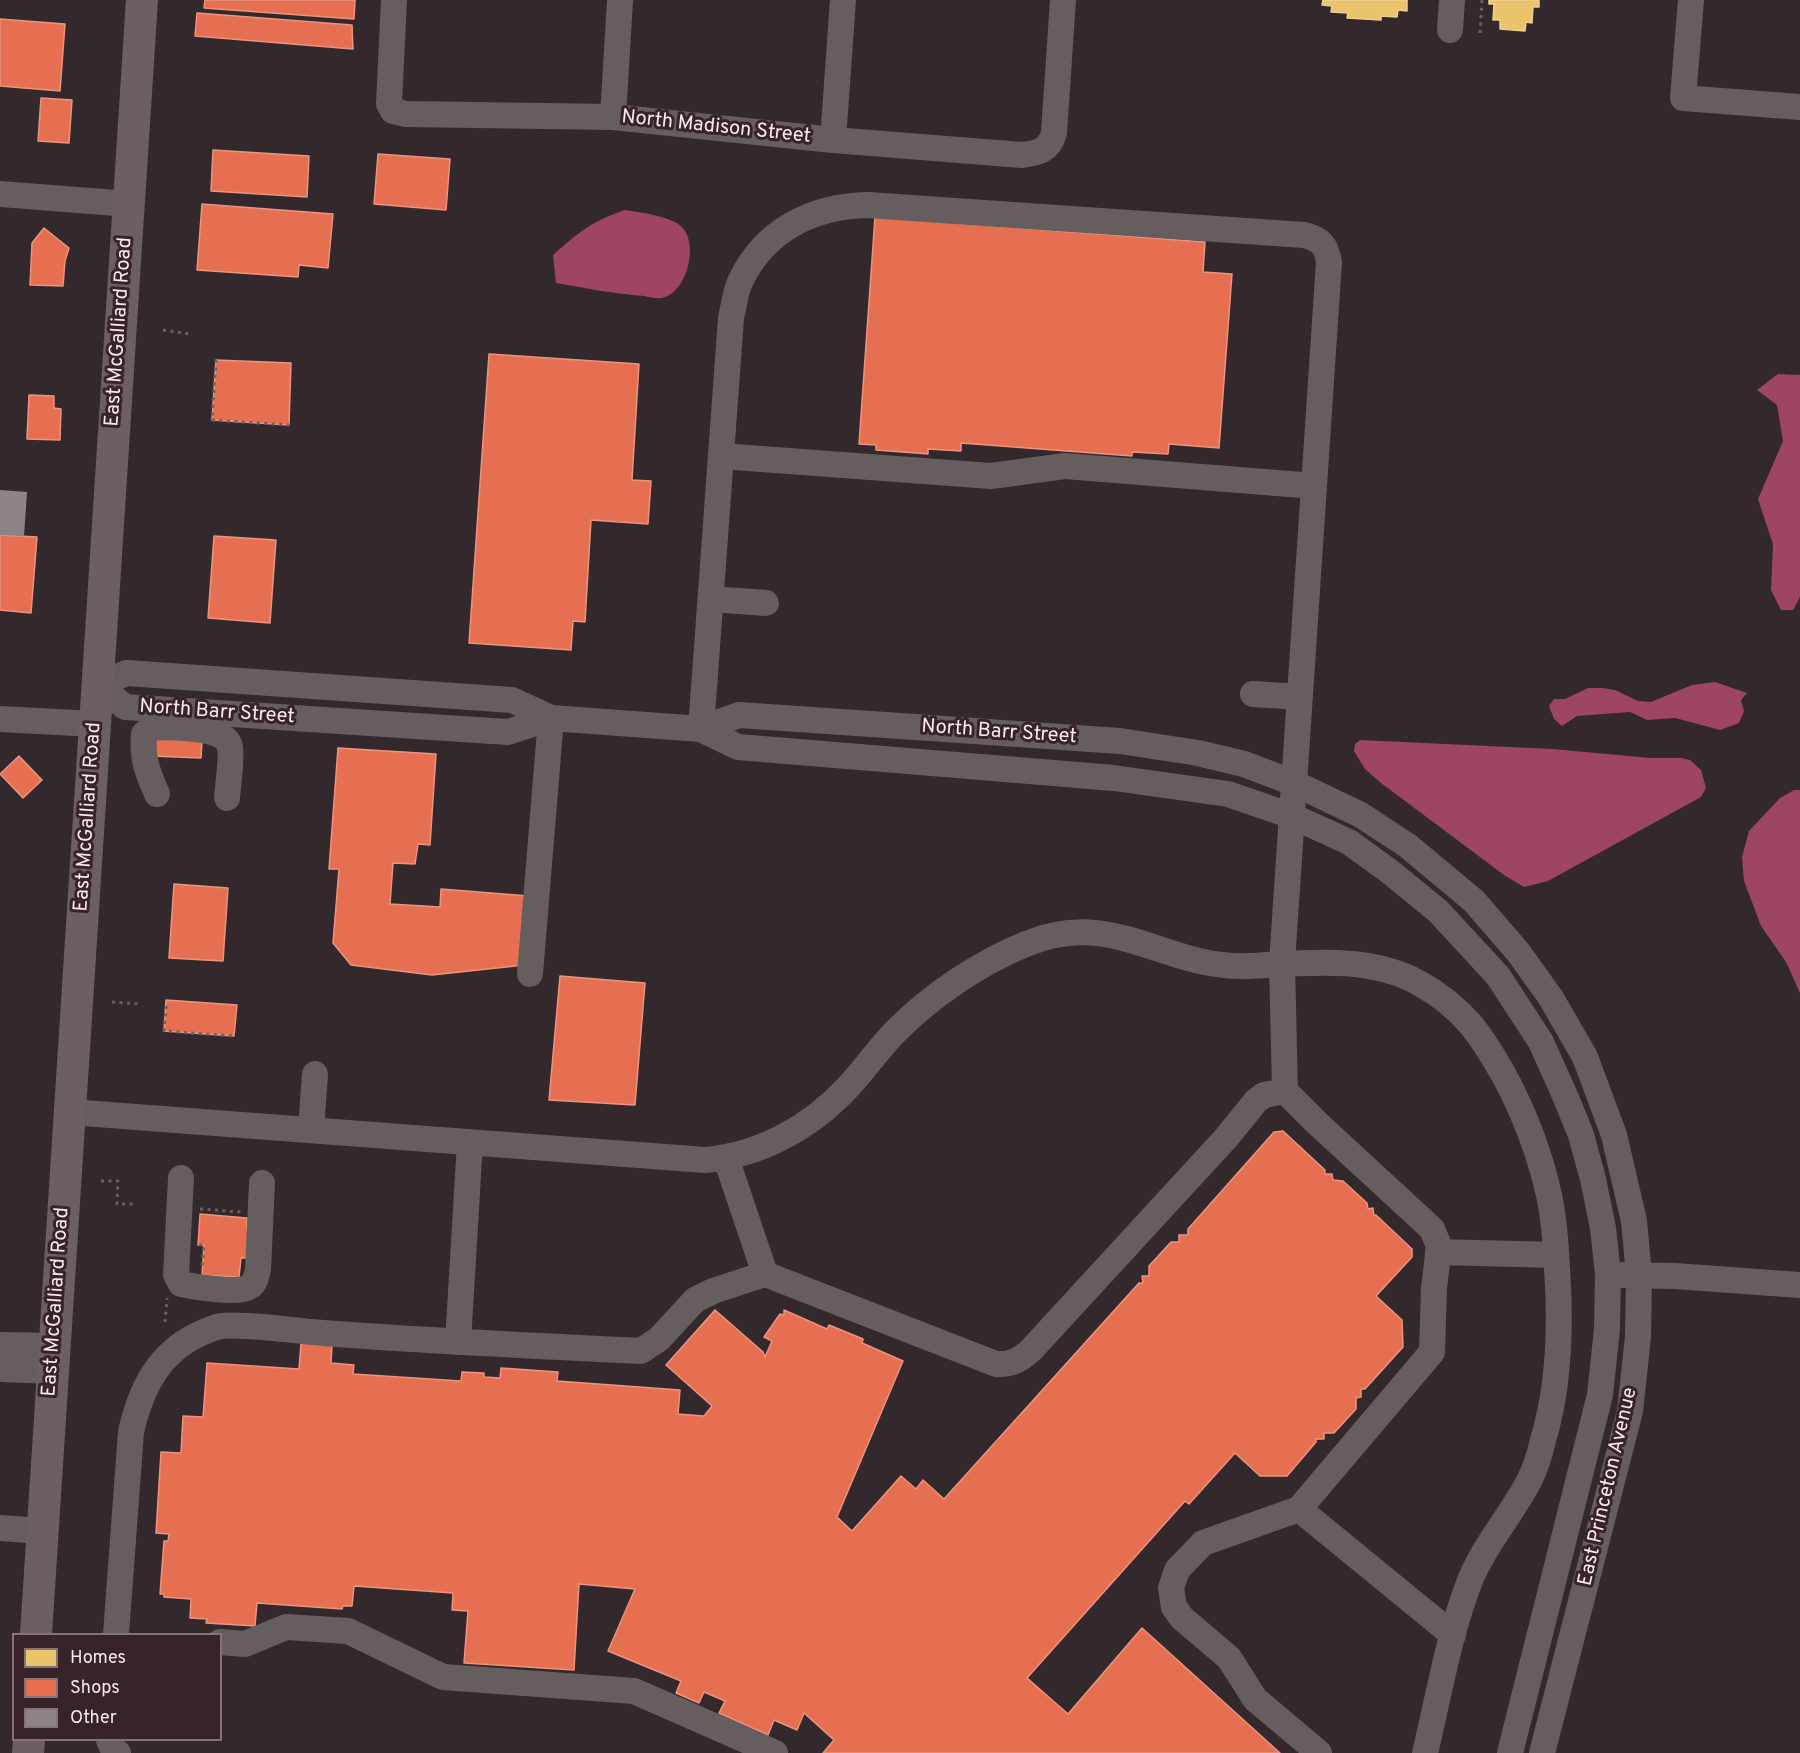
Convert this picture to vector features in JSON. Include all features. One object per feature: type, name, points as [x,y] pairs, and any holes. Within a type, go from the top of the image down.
[{"type":"main road","name":"East McGalliard Road","points":[[36,1633],[142,0]]},
{"type":"street","name":"North Madison Street","points":[[394,0],[389,104],[393,111],[406,114],[613,117],[833,140],[1022,155],[1040,152],[1052,141],[1054,134],[1063,0]]},
{"type":"street","points":[[613,117],[620,0]]},
{"type":"street","points":[[833,140],[843,0]]},
{"type":"street","points":[[1450,30],[1452,0]]},
{"type":"street","points":[[1691,0],[1683,98],[1800,107]]},
{"type":"street","points":[[0,194],[129,204]]},
{"type":"street","points":[[701,729],[730,318],[740,283],[752,261],[774,237],[795,221],[826,210],[849,205],[868,205],[1305,235],[1314,237],[1323,243],[1329,262],[1282,963],[1286,1090],[1317,1123],[1432,1229],[1439,1246],[1434,1288],[1432,1352],[1299,1509],[1203,1543],[1177,1570],[1171,1588],[1174,1607],[1182,1618],[1229,1658],[1255,1698],[1319,1753]]},
{"type":"street","points":[[721,456],[991,476],[1065,466],[1314,486]]},
{"type":"street","points":[[711,599],[766,603]]},
{"type":"street","name":"North Barr Street","points":[[97,684],[124,707],[508,732],[551,718],[701,729],[738,747],[1114,777],[1197,788],[1228,794],[1292,816]]},
{"type":"street","points":[[1253,694],[1300,697]]},
{"type":"street","name":"North Barr Street","points":[[701,729],[739,715],[1120,741],[1197,753],[1244,764],[1294,783]]},
{"type":"street","points":[[530,974],[551,718]]},
{"type":"street","points":[[0,719],[95,724]]},
{"type":"street","points":[[157,794],[145,769],[142,751],[144,734],[153,727],[213,731],[225,738],[230,747],[227,798]]},
{"type":"street","name":"East Princeton Avenue","points":[[1294,783],[1361,815],[1408,846],[1474,901],[1518,952],[1551,998],[1585,1057],[1614,1135],[1634,1221],[1639,1275],[1638,1337],[1630,1411],[1542,1753]]},
{"type":"street","name":"East Princeton Avenue","points":[[1292,816],[1348,842],[1389,871],[1438,912],[1498,976],[1541,1042],[1566,1098],[1581,1136],[1604,1228],[1608,1274],[1607,1329],[1600,1395],[1510,1753]]},
{"type":"street","points":[[70,1112],[705,1160],[726,1158],[760,1148],[798,1129],[817,1116],[850,1085],[894,1032],[927,1003],[964,977],[1000,956],[1042,938],[1068,932],[1088,931],[1127,938],[1211,964],[1248,966],[1282,963],[1356,964],[1417,981],[1454,1006],[1470,1022],[1515,1096],[1534,1142],[1549,1195],[1557,1255],[1559,1293],[1558,1362],[1544,1437],[1531,1477],[1494,1533],[1472,1576],[1453,1635],[1425,1753]]},
{"type":"street","points":[[311,1129],[315,1074]]},
{"type":"street","points":[[117,1633],[131,1432],[136,1411],[147,1384],[165,1357],[187,1340],[216,1327],[229,1326],[288,1328],[321,1333],[458,1342],[641,1351],[658,1338],[695,1300],[713,1291],[765,1274],[996,1364],[1008,1365],[1031,1350],[1226,1138],[1256,1101],[1264,1095],[1286,1090]]},
{"type":"street","points":[[458,1342],[470,1142]]},
{"type":"street","points":[[726,1158],[765,1274]]},
{"type":"street","points":[[181,1178],[176,1275],[181,1284],[222,1289],[248,1288],[254,1283],[258,1270],[262,1184]]},
{"type":"street","points":[[1438,1252],[1557,1255]]},
{"type":"street","points":[[1608,1274],[1800,1285]]},
{"type":"street","points":[[0,1347],[3,1345],[54,1359]]},
{"type":"street","points":[[0,1367],[2,1369],[54,1359]]},
{"type":"street","points":[[1299,1509],[1453,1635]]},
{"type":"street","points":[[0,1528],[42,1532]]},
{"type":"street","points":[[222,1642],[245,1644],[286,1628],[348,1630],[442,1677],[634,1691],[775,1753]]},
{"type":"street","points":[[109,1741],[118,1753]]},
{"type":"path","points":[[1480,33],[1482,0]]},
{"type":"path","points":[[163,330],[190,334]]},
{"type":"path","points":[[216,360],[212,420],[289,425]]},
{"type":"path","points":[[112,1002],[141,1004]]},
{"type":"path","points":[[166,1006],[164,1031],[234,1036]]},
{"type":"path","points":[[101,1181],[118,1181],[117,1204],[133,1204]]},
{"type":"path","points":[[196,1209],[241,1212]]},
{"type":"path","points":[[193,1245],[204,1245],[202,1275]]},
{"type":"shaded area","points":[[625,210],[664,218],[682,227],[690,245],[690,256],[684,278],[678,287],[671,294],[658,298],[556,283],[553,255],[586,228],[603,218]]},
{"type":"shaded area","points":[[1778,374],[1800,375],[1800,597],[1793,610],[1781,610],[1771,590],[1773,544],[1758,499],[1783,441],[1777,405],[1757,390]]},
{"type":"shaded area","points":[[1715,682],[1747,693],[1741,700],[1744,711],[1739,723],[1720,730],[1675,718],[1647,720],[1630,712],[1577,716],[1562,726],[1554,719],[1549,706],[1554,699],[1565,699],[1588,688],[1615,690],[1638,701],[1651,702],[1692,685]]},
{"type":"shaded area","points":[[1360,740],[1553,749],[1650,758],[1681,758],[1690,760],[1701,770],[1706,788],[1701,797],[1548,881],[1524,887],[1504,875],[1365,769],[1354,751],[1355,744]]},
{"type":"shaded area","points":[[1794,790],[1800,790],[1800,993],[1786,962],[1761,926],[1744,881],[1742,857],[1749,831],[1780,798]]},
{"type":"building: Homes","points":[[1323,0],[1407,0],[1407,11],[1398,10],[1397,17],[1381,16],[1381,20],[1347,18],[1348,13],[1331,12],[1332,6],[1322,5]]},
{"type":"building: Homes","points":[[1489,0],[1539,0],[1539,7],[1533,7],[1532,23],[1526,22],[1525,31],[1500,29],[1500,20],[1493,20],[1494,4],[1489,4]]},
{"type":"building: Shops","points":[[205,0],[355,0],[354,19],[204,8]]},
{"type":"building: Shops","points":[[197,13],[352,25],[353,49],[195,36]]},
{"type":"building: Shops","points":[[0,19],[65,24],[60,91],[0,86]]},
{"type":"building: Shops","points":[[41,98],[72,100],[69,143],[38,141]]},
{"type":"building: Shops","points":[[213,150],[309,156],[307,197],[211,191]]},
{"type":"building: Shops","points":[[378,154],[450,159],[446,210],[374,204]]},
{"type":"building: Shops","points":[[202,204],[333,214],[328,268],[299,265],[298,277],[197,270]]},
{"type":"building: Shops","points":[[875,217],[1205,242],[1203,272],[1232,274],[1219,448],[1169,444],[1168,454],[1132,452],[1132,456],[961,443],[961,451],[928,449],[928,454],[876,450],[876,445],[859,444]]},
{"type":"building: Shops","points":[[44,228],[69,248],[65,261],[63,286],[30,285],[32,243]]},
{"type":"building: Shops","points":[[489,354],[639,364],[632,480],[651,481],[648,524],[591,520],[585,622],[573,621],[571,650],[469,643]]},
{"type":"building: Shops","points":[[216,360],[291,363],[289,425],[212,420]]},
{"type":"building: Shops","points":[[29,395],[54,396],[54,408],[61,409],[60,440],[27,439]]},
{"type":"building: Shops","points":[[0,535],[37,537],[31,613],[0,610]]},
{"type":"building: Shops","points":[[214,536],[276,540],[270,623],[208,618]]},
{"type":"building: Shops","points":[[152,737],[202,740],[201,758],[151,756]]},
{"type":"building: Shops","points":[[338,748],[436,754],[430,845],[418,844],[415,864],[393,863],[390,904],[440,907],[441,889],[529,896],[525,965],[432,975],[351,965],[333,943],[339,869],[329,869]]},
{"type":"building: Shops","points":[[19,756],[42,780],[23,798],[0,774]]},
{"type":"building: Shops","points":[[174,884],[228,888],[223,961],[169,958]]},
{"type":"building: Shops","points":[[560,976],[645,983],[635,1105],[549,1100]]},
{"type":"building: Shops","points":[[166,1000],[237,1005],[234,1036],[164,1031]]},
{"type":"building: Shops","points":[[1283,1131],[1325,1170],[1325,1174],[1332,1174],[1333,1180],[1343,1181],[1367,1203],[1368,1209],[1373,1208],[1374,1216],[1376,1215],[1412,1249],[1412,1257],[1376,1296],[1402,1320],[1403,1347],[1365,1389],[1361,1389],[1361,1397],[1356,1398],[1356,1409],[1334,1433],[1324,1433],[1324,1439],[1316,1439],[1316,1442],[1287,1476],[1260,1476],[1235,1453],[1189,1504],[1185,1501],[1027,1678],[1068,1714],[1142,1628],[1280,1753],[823,1753],[834,1740],[804,1713],[797,1730],[774,1720],[768,1735],[719,1713],[725,1701],[704,1692],[699,1703],[676,1693],[681,1681],[608,1651],[635,1589],[579,1584],[574,1670],[464,1663],[468,1611],[452,1610],[453,1593],[354,1586],[352,1606],[343,1606],[342,1609],[257,1603],[255,1626],[206,1623],[207,1619],[190,1618],[191,1599],[164,1597],[164,1594],[160,1594],[164,1541],[168,1541],[169,1534],[156,1533],[161,1452],[181,1453],[183,1416],[203,1417],[207,1363],[299,1369],[301,1343],[332,1345],[331,1363],[354,1365],[353,1374],[461,1381],[462,1372],[484,1373],[484,1377],[500,1378],[501,1368],[558,1372],[557,1381],[680,1390],[678,1414],[704,1416],[712,1406],[666,1365],[715,1310],[763,1352],[765,1357],[772,1341],[764,1337],[780,1314],[784,1315],[784,1310],[827,1329],[829,1325],[863,1339],[862,1343],[903,1361],[837,1517],[852,1531],[901,1476],[916,1489],[923,1480],[944,1499],[1139,1283],[1143,1283],[1142,1276],[1149,1276],[1149,1266],[1171,1242],[1179,1242],[1179,1235],[1188,1235],[1188,1229],[1274,1132]]},
{"type":"building: Shops","points":[[200,1214],[247,1218],[247,1231],[254,1232],[252,1258],[241,1258],[239,1277],[202,1275],[204,1245],[198,1245]]},
{"type":"building: Other","points":[[0,490],[27,492],[24,536],[0,535]]}]
